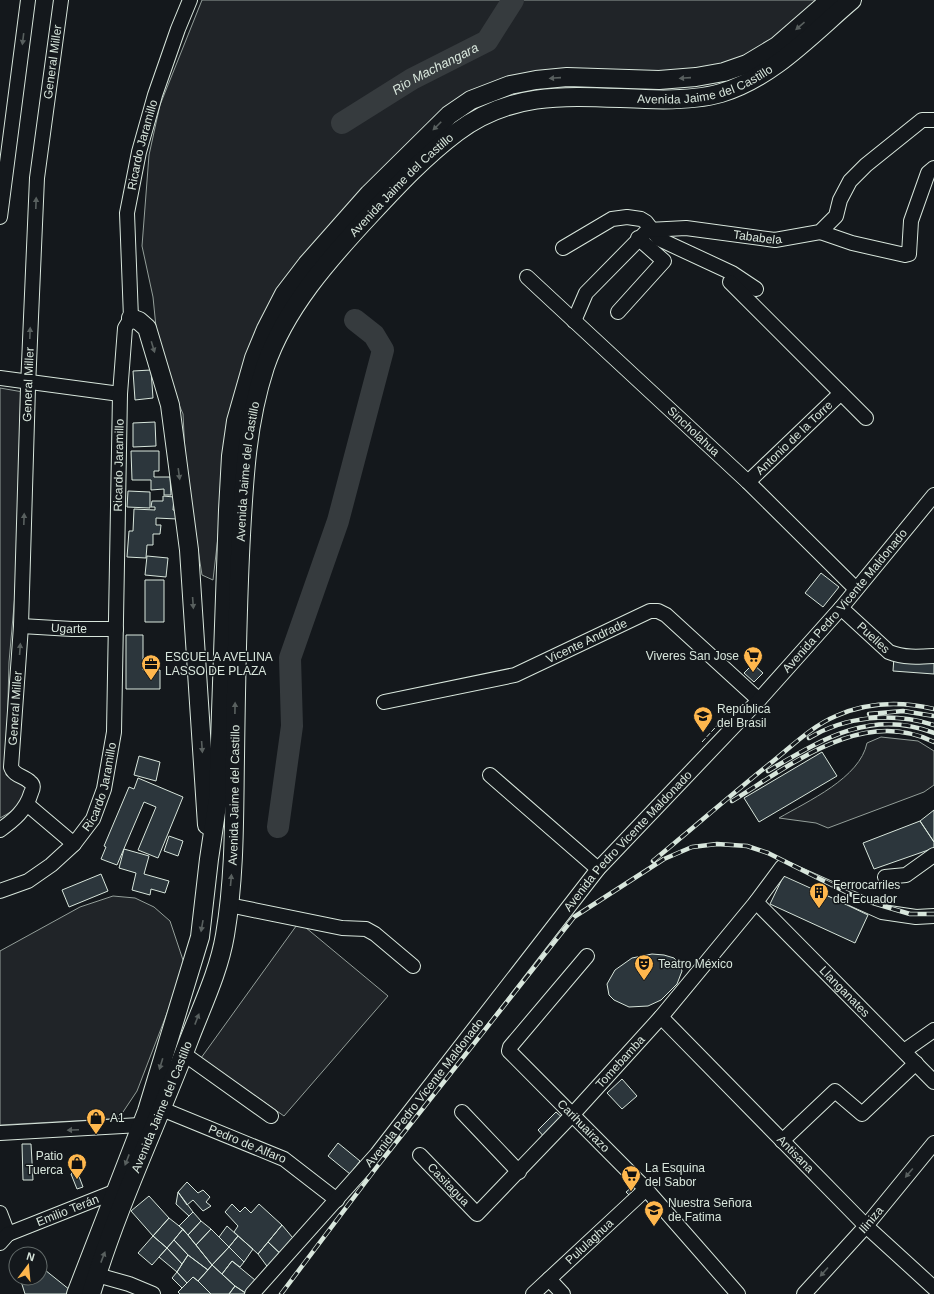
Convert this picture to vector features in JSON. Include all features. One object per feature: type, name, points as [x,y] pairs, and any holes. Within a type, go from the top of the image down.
[{"type":"main road","name":"Avenida Jaime del Castillo","points":[[156,1106],[200,937],[218,799],[228,510],[231,456],[236,421],[254,358],[266,328],[284,294],[307,264],[369,194],[448,115],[471,100],[510,85],[536,80],[567,77],[659,80],[696,77],[724,72],[747,64],[777,46],[830,0]]},
{"type":"main road","name":"Avenida Jaime del Castillo","points":[[76,1294],[121,1194],[156,1106],[184,1054],[220,957],[229,905],[234,836],[237,601],[244,473],[248,433],[262,380],[275,344],[286,321],[327,262],[411,171],[459,130],[500,108],[540,97],[662,99],[691,98],[721,93],[747,82],[777,63],[852,0]]},
{"type":"main road","points":[[131,318],[139,321],[147,328],[170,405],[189,550],[209,859]]},
{"type":"main road","name":"Avenida Jaime del Castillo","points":[[91,1294],[121,1194]]},
{"type":"street","points":[[0,217],[28,0]]},
{"type":"street","name":"General Miller","points":[[28,805],[33,789],[32,784],[13,771],[11,767],[21,626],[28,383],[37,178],[61,0]]},
{"type":"street","name":"Ricardo Jaramillo","points":[[0,891],[28,881],[52,865],[74,844],[93,819],[104,789],[114,732],[120,394],[125,328],[131,318],[127,213],[139,152],[155,95],[178,29],[190,0]]},
{"type":"street","points":[[934,120],[922,120],[850,181],[840,200],[836,216],[820,232],[852,243],[905,255],[909,254],[911,221],[928,173],[934,168]]},
{"type":"street","points":[[563,248],[612,219],[627,217],[642,219],[659,239],[732,273],[756,289]]},
{"type":"street","points":[[574,321],[586,293],[638,238],[651,228]]},
{"type":"street","name":"Tababela","points":[[651,228],[686,228],[776,240],[820,232]]},
{"type":"street","points":[[618,312],[664,261],[638,238]]},
{"type":"street","name":"Sincholahua","points":[[527,277],[748,482],[856,589]]},
{"type":"street","points":[[730,282],[866,418]]},
{"type":"street","points":[[0,378],[28,383],[120,394]]},
{"type":"street","name":"Antonio de la Torre","points":[[748,482],[841,394]]},
{"type":"street","name":"Avenida Pedro Vicente Maldonado","points":[[252,1294],[377,1154],[598,869],[759,700],[841,608],[934,495]]},
{"type":"street","name":"Puelles","points":[[841,608],[889,652],[897,656],[914,658],[934,656]]},
{"type":"street","name":"Vicente Andrade","points":[[384,702],[515,675],[654,611],[666,615],[759,700]]},
{"type":"street","name":"Ugarte","points":[[21,626],[116,630]]},
{"type":"street","points":[[490,775],[598,869]]},
{"type":"street","points":[[0,830],[13,821],[28,805],[74,844]]},
{"type":"street","points":[[885,877],[906,874],[934,855]]},
{"type":"street","name":"Tomebamba","points":[[477,1214],[519,1172],[661,1017],[756,902],[779,869],[785,867],[863,905],[882,912],[916,917],[934,916]]},
{"type":"street","name":"Llanganates","points":[[756,902],[934,1082]]},
{"type":"street","points":[[229,905],[342,928],[366,929],[375,934],[413,966]]},
{"type":"street","name":"Carihuairazo","points":[[587,956],[509,1049],[646,1189],[738,1294]]},
{"type":"street","name":"Antisana","points":[[661,1017],[866,1226],[934,1288]]},
{"type":"street","points":[[904,1050],[934,1030]]},
{"type":"street","points":[[184,1054],[272,1116]]},
{"type":"street","points":[[782,1141],[835,1091],[862,1114],[916,1063]]},
{"type":"street","name":"Pedro de Alfaro","points":[[156,1106],[284,1159],[337,1200]]},
{"type":"street","points":[[462,1112],[519,1172]]},
{"type":"street","points":[[0,1133],[147,1126]]},
{"type":"street","name":"Iliniza","points":[[804,1294],[866,1226],[934,1143]]},
{"type":"street","name":"Casitagua","points":[[420,1155],[477,1214]]},
{"type":"street","name":"Pululaghua","points":[[533,1294],[646,1189]]},
{"type":"street","name":"Emilio Terán","points":[[4,1238],[121,1194]]},
{"type":"street","points":[[0,1213],[4,1238]]},
{"type":"street","points":[[96,1275],[130,1284],[152,1294]]},
{"type":"street","points":[[548,1279],[563,1294]]},
{"type":"shaded area","points":[[202,0],[826,0],[776,43],[723,70],[490,86],[357,199],[232,416],[213,580],[202,575],[186,473],[183,414],[175,395],[157,337],[153,297],[142,246],[149,155],[160,105]]},
{"type":"shaded area","points":[[0,388],[23,392],[15,594],[9,662],[6,775],[31,791],[16,809],[0,818]]},
{"type":"shaded area","points":[[881,737],[918,741],[934,751],[934,785],[924,792],[828,828],[816,823],[779,818],[818,796],[844,778],[862,756],[867,743]]},
{"type":"shaded area","points":[[113,896],[135,898],[154,907],[170,921],[184,963],[179,982],[137,1091],[121,1115],[110,1119],[0,1125],[0,951],[80,907]]},
{"type":"shaded area","points":[[299,922],[388,996],[284,1116],[201,1058]]},
{"type":"building","points":[[151,370],[153,398],[135,400],[133,371]]},
{"type":"building","points":[[155,422],[156,446],[133,447],[133,423]]},
{"type":"building","points":[[131,451],[159,451],[159,471],[154,471],[154,477],[170,477],[171,495],[164,495],[164,489],[151,490],[151,480],[132,480]]},
{"type":"building","points":[[128,491],[150,492],[150,508],[127,507]]},
{"type":"building","points":[[163,496],[174,497],[173,510],[178,511],[177,519],[156,518],[156,525],[161,525],[160,534],[153,534],[153,545],[147,545],[146,558],[127,557],[129,531],[133,531],[134,509],[155,510],[155,507],[151,507],[152,501],[163,501]]},
{"type":"building","points":[[147,556],[168,558],[166,577],[145,575]]},
{"type":"building","points":[[821,573],[839,587],[823,607],[805,593]]},
{"type":"building","points":[[145,580],[164,580],[164,622],[145,622]]},
{"type":"building","points":[[126,635],[143,635],[143,670],[160,670],[160,689],[126,689]]},
{"type":"building","points":[[894,657],[934,660],[934,674],[893,671]]},
{"type":"building","name":"Viveres San Jose","points":[[753,664],[763,673],[754,682],[744,673]]},
{"type":"building","points":[[822,752],[837,776],[759,822],[744,798]]},
{"type":"building","points":[[139,756],[160,762],[156,781],[134,775]]},
{"type":"building","points":[[138,778],[183,797],[158,858],[138,850],[156,807],[144,802],[117,865],[101,859],[106,847],[104,846],[129,787],[134,789]]},
{"type":"building","points":[[934,810],[934,842],[920,821]]},
{"type":"building","points":[[920,821],[934,842],[934,848],[874,869],[863,843]]},
{"type":"building","points":[[169,836],[183,841],[178,856],[164,851]]},
{"type":"building","points":[[124,849],[149,856],[144,874],[169,881],[165,893],[151,889],[150,895],[132,890],[136,873],[119,868]]},
{"type":"building","points":[[101,874],[108,891],[69,907],[62,890]]},
{"type":"building","name":"Ferrocarriles del Ecuador","points":[[784,875],[868,915],[855,943],[770,904]]},
{"type":"building","points":[[652,954],[674,958],[680,965],[682,971],[677,984],[661,1000],[648,1006],[629,1007],[614,1000],[609,995],[607,984],[615,970],[632,958]]},
{"type":"building","points":[[622,1079],[637,1096],[622,1109],[607,1093]]},
{"type":"building","points":[[556,1112],[565,1120],[546,1139],[538,1130]]},
{"type":"building","points":[[338,1143],[360,1161],[350,1174],[328,1156]]},
{"type":"building","points":[[22,1144],[31,1144],[33,1180],[23,1180]]},
{"type":"building","name":"Patio Tuerca","points":[[77,1171],[83,1187],[77,1189],[71,1174]]},
{"type":"building","points":[[187,1182],[198,1193],[203,1190],[210,1197],[206,1202],[211,1206],[203,1211],[193,1200],[187,1205],[178,1192]]},
{"type":"building","name":"La Esquina del Sabor","points":[[632,1187],[636,1191],[630,1196],[626,1192]]},
{"type":"building","points":[[178,1192],[193,1212],[189,1216],[176,1204]]},
{"type":"building","points":[[149,1196],[169,1218],[153,1236],[131,1211]]},
{"type":"building","points":[[232,1204],[240,1212],[245,1207],[251,1213],[259,1204],[282,1225],[258,1254],[234,1232],[238,1226],[225,1212]]},
{"type":"building","points":[[193,1212],[201,1221],[188,1235],[179,1226]]},
{"type":"building","points":[[169,1218],[183,1229],[167,1248],[153,1236]]},
{"type":"building","points":[[201,1221],[211,1229],[196,1245],[188,1235]]},
{"type":"building","points":[[282,1225],[298,1244],[285,1258],[268,1242]]},
{"type":"building","points":[[227,1226],[238,1236],[229,1247],[219,1237]]},
{"type":"building","points":[[183,1229],[212,1265],[208,1270],[188,1255],[174,1240]]},
{"type":"building","points":[[211,1229],[229,1247],[212,1265],[196,1245]]},
{"type":"building","points":[[153,1236],[167,1248],[152,1265],[138,1253]]},
{"type":"building","points":[[238,1236],[253,1249],[244,1262],[229,1247]]},
{"type":"building","points":[[174,1240],[188,1255],[182,1264],[167,1248]]},
{"type":"building","points":[[268,1242],[285,1258],[272,1273],[258,1254]]},
{"type":"building","points":[[229,1247],[244,1262],[240,1267],[232,1261],[222,1274],[212,1265]]},
{"type":"building","points":[[167,1248],[182,1264],[177,1272],[159,1257]]},
{"type":"building","points":[[188,1255],[208,1270],[198,1281],[193,1277],[187,1283],[177,1272]]},
{"type":"building","points":[[232,1261],[261,1285],[247,1294],[235,1286],[222,1274]]},
{"type":"building","points":[[212,1265],[235,1286],[229,1294],[211,1294],[198,1281]]},
{"type":"building","points":[[48,1272],[70,1290],[68,1294],[25,1294],[22,1286],[48,1286]]},
{"type":"building","points":[[177,1272],[187,1283],[182,1288],[172,1278]]},
{"type":"building","points":[[193,1277],[211,1294],[180,1294],[178,1292]]},
{"type":"building","points":[[235,1286],[247,1294],[229,1294]]},
{"type":"waterway","name":"Rio Machangara","points":[[342,123],[412,79],[487,41],[513,0]]},
{"type":"waterway","points":[[278,827],[292,726],[290,658],[338,521],[383,350],[374,335],[355,320]]},
{"type":"railway","points":[[653,861],[802,737],[827,720],[848,711],[884,704],[921,706],[934,709]]},
{"type":"railway","points":[[869,714],[903,711],[934,716]]},
{"type":"railway","points":[[809,738],[838,725],[870,718],[902,718],[934,725]]},
{"type":"railway","points":[[768,771],[807,748],[847,731],[868,726],[889,724],[911,726],[934,733]]},
{"type":"railway","points":[[732,801],[802,757],[828,745],[854,736],[880,731],[907,733],[934,742]]},
{"type":"railway","points":[[281,1294],[379,1164],[574,917],[664,859],[692,847],[717,844],[747,846],[768,853],[852,895],[873,903],[910,914],[934,914]]},
{"type":"fence","points":[[702,742],[724,718]]},
{"type":"place","name":"Viveres San Jose","points":[[753,673]]},
{"type":"place","name":"ESCUELA AVELINA LASSO DE PLAZA","points":[[151,681]]},
{"type":"place","name":"República del Brasil","points":[[703,733]]},
{"type":"place","name":"Ferrocarriles del Ecuador","points":[[819,909]]},
{"type":"place","name":"Teatro México","points":[[644,981]]},
{"type":"place","name":"A1","points":[[96,1135]]},
{"type":"place","name":"Patio Tuerca","points":[[77,1180]]},
{"type":"place","name":"La Esquina del Sabor","points":[[631,1192]]},
{"type":"place","name":"Nuestra Señora de Fatima","points":[[654,1227]]}]
